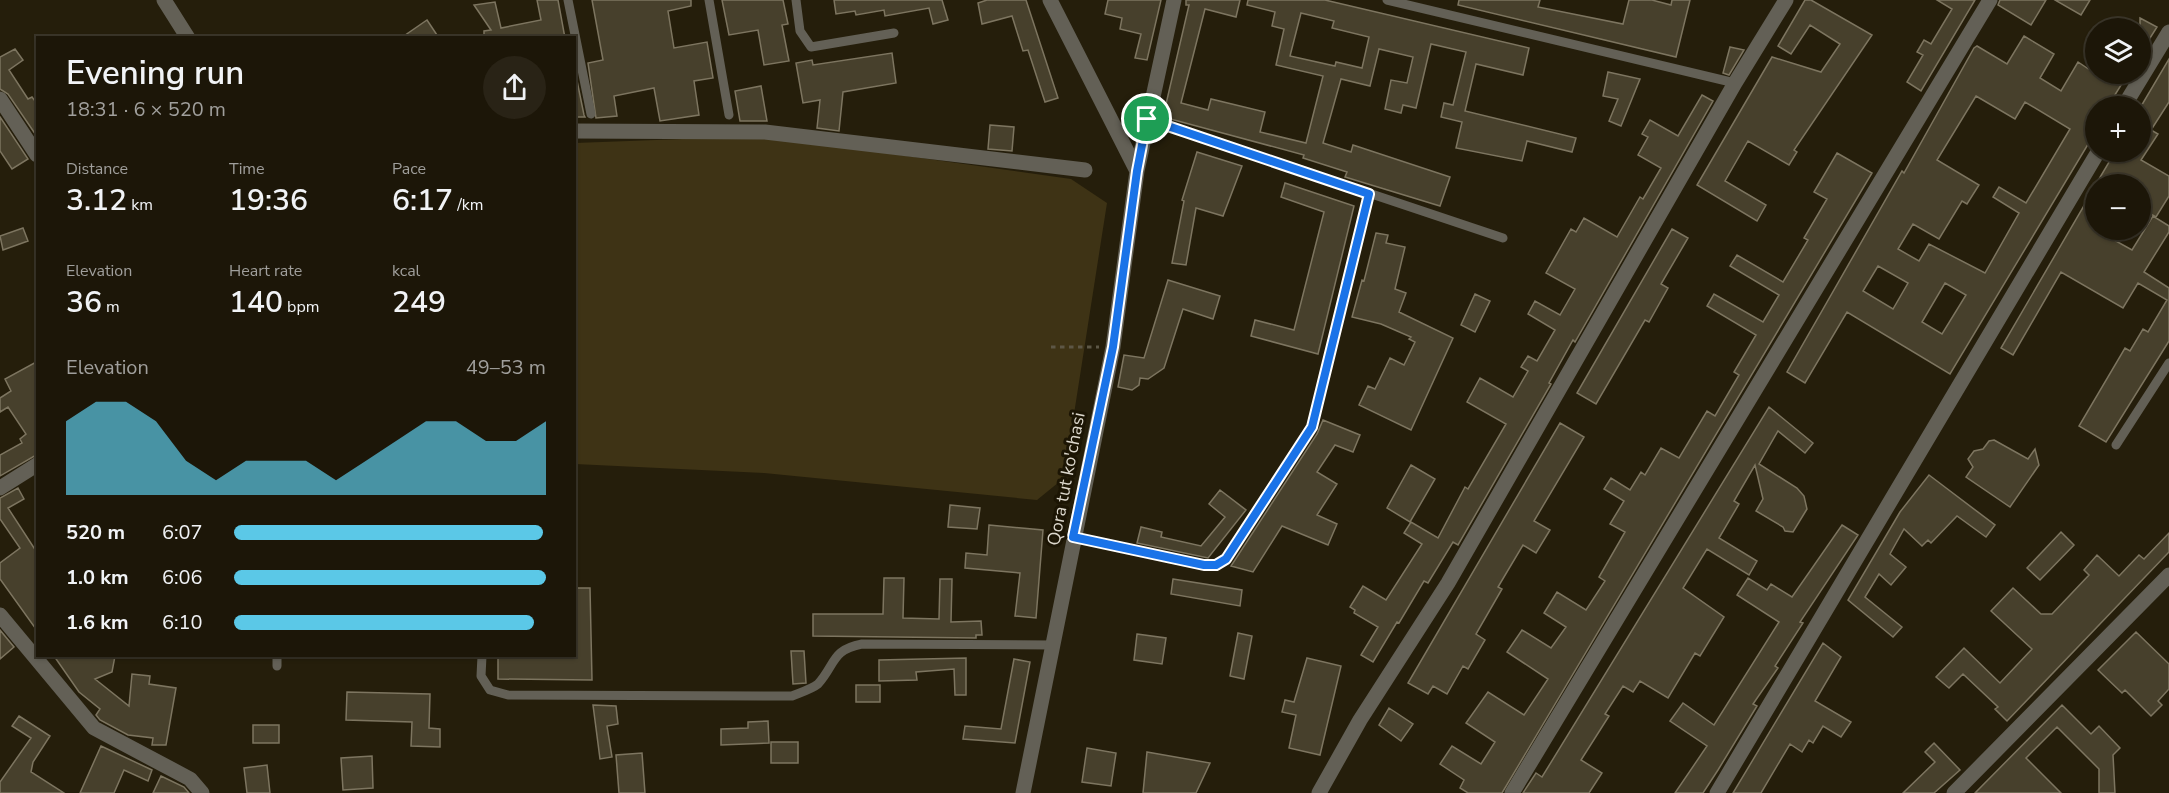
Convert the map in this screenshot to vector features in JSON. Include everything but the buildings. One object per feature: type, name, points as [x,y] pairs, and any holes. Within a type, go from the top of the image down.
[{"type":"street","points":[[164,0],[187,36]]},
{"type":"street","points":[[1050,0],[1137,171]]},
{"type":"street","name":"Qora tut ko'chasi","points":[[1023,793],[1113,347],[1137,171],[1174,0]]},
{"type":"street","points":[[1319,793],[1360,720],[1448,583],[1735,83],[1786,0]]},
{"type":"street","points":[[1512,793],[1855,220],[1990,0]]},
{"type":"street","points":[[2130,96],[2169,32]]},
{"type":"street","points":[[0,99],[36,153]]},
{"type":"street","points":[[576,130],[765,132],[1085,170]]},
{"type":"street","points":[[1717,793],[2092,162]]},
{"type":"street","points":[[0,488],[36,465]]},
{"type":"street","points":[[1954,793],[2169,575]]},
{"type":"street","points":[[0,615],[94,728],[190,779],[202,793]]},
{"type":"lane","points":[[568,0],[575,36]]},
{"type":"lane","points":[[709,0],[729,115]]},
{"type":"lane","points":[[796,0],[800,31],[811,47],[894,33]]},
{"type":"lane","points":[[1387,0],[1735,83]]},
{"type":"lane","points":[[576,40],[591,114]]},
{"type":"lane","points":[[1147,119],[1503,238]]},
{"type":"lane","points":[[1073,537],[1204,565],[1216,565],[1226,559],[1312,427],[1369,194]]},
{"type":"lane","points":[[2116,445],[2169,363]]},
{"type":"lane","points":[[482,657],[481,675],[490,690],[508,695],[792,696],[817,685],[828,665],[846,647],[862,644],[1054,645]]},
{"type":"lane","points":[[277,657],[277,666]]},
{"type":"path","points":[[1051,347],[1113,347]]},
{"type":"shaded area","points":[[763,136],[1071,179],[1107,203],[1064,478],[1037,500],[764,473],[576,464],[576,143]]},
{"type":"route","points":[[1147,119],[1369,194],[1312,427],[1226,559],[1216,565],[1204,565],[1073,537],[1113,347],[1137,171],[1147,119]]}]
